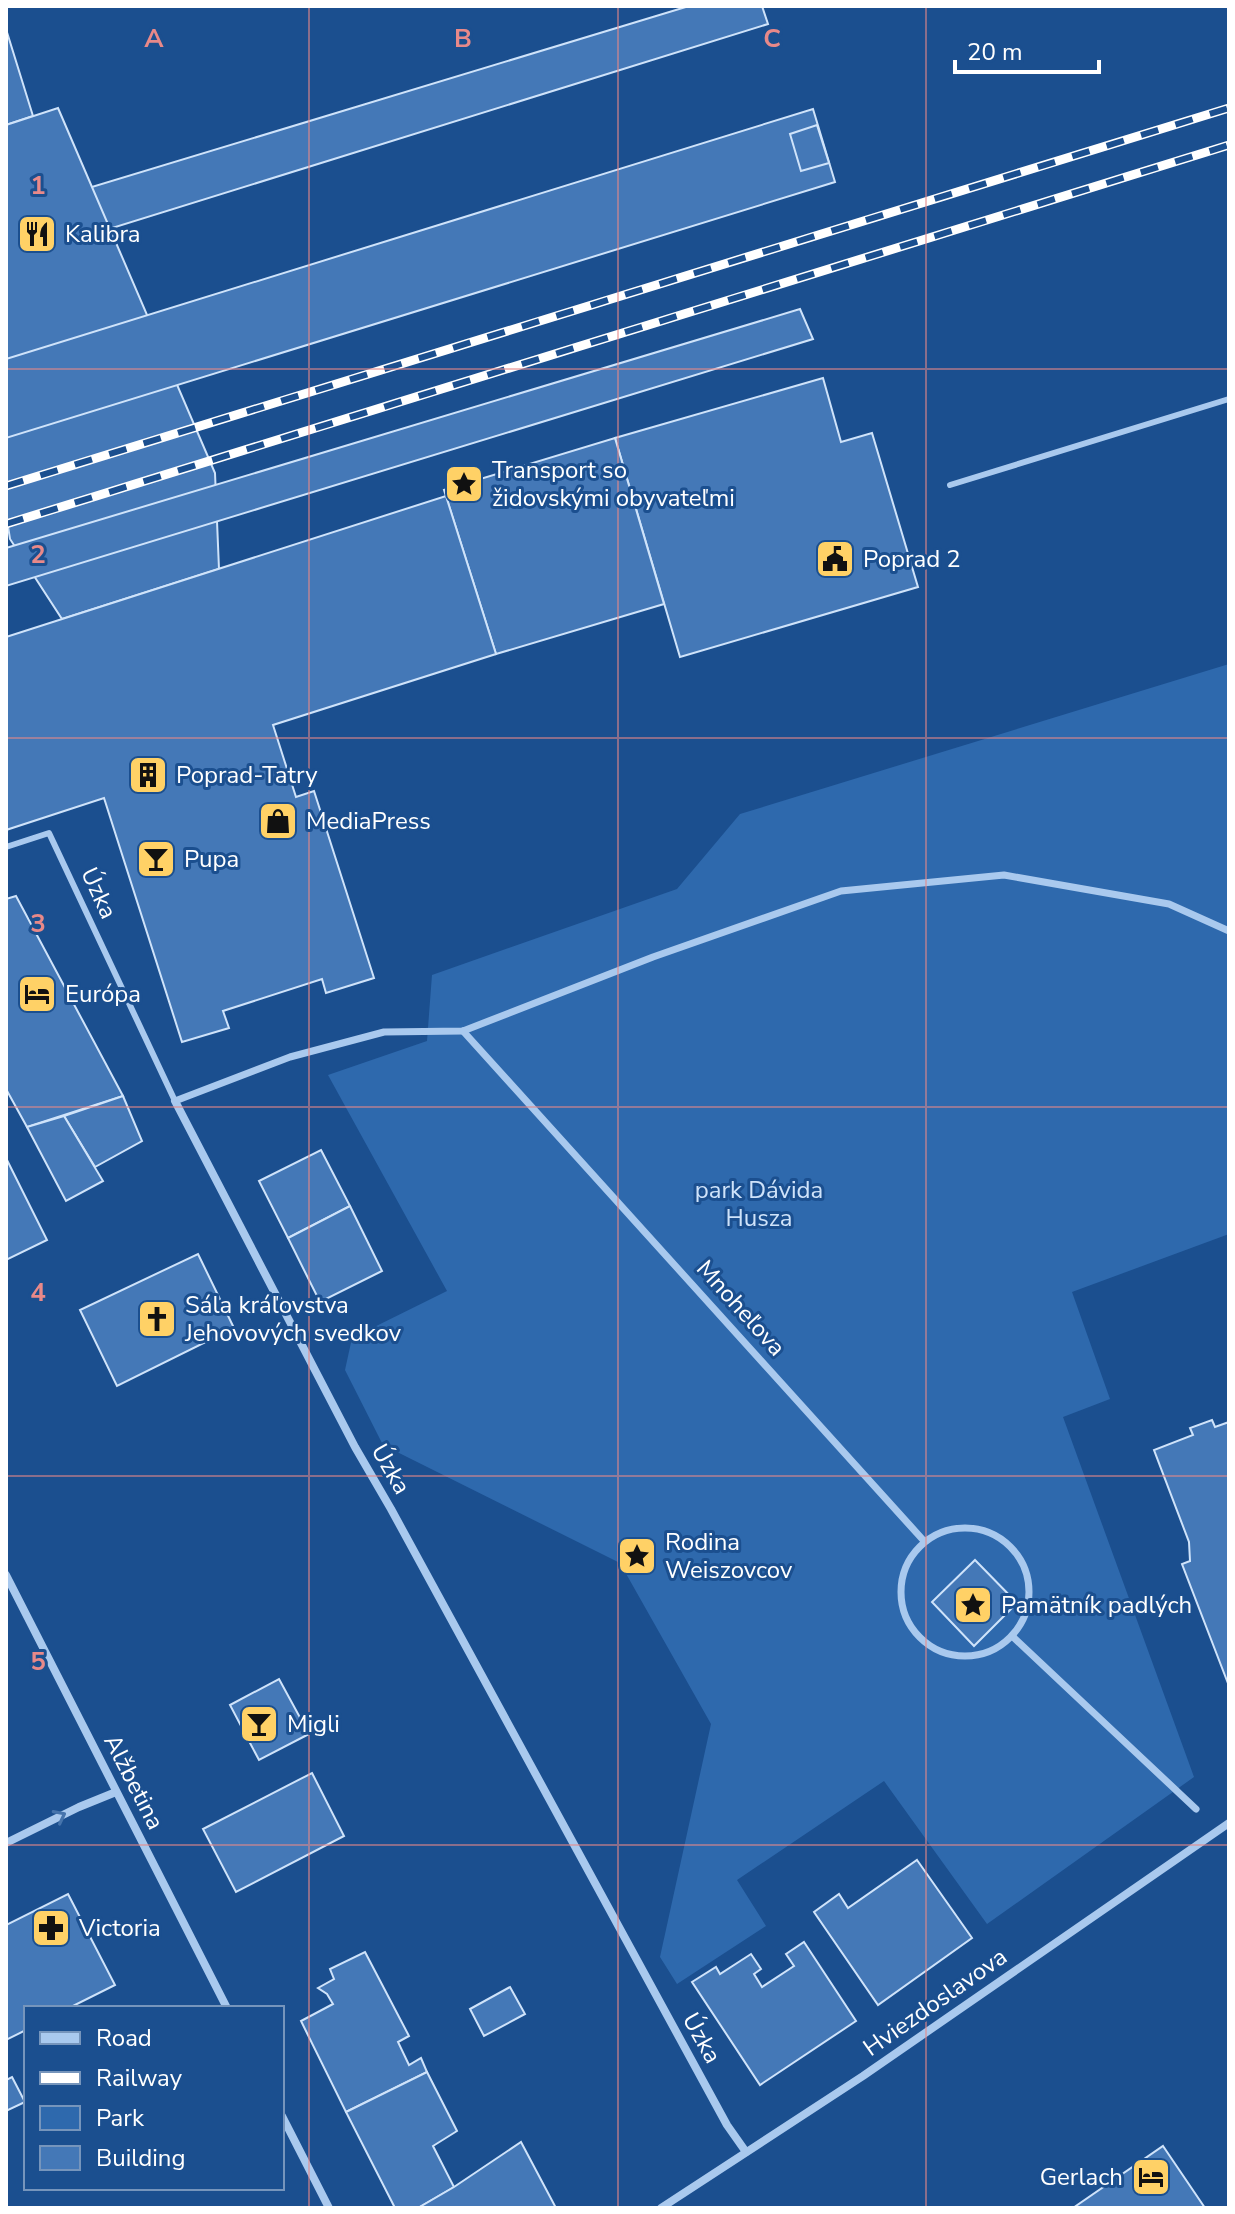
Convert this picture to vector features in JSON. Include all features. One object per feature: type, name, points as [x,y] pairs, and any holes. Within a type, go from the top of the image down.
[{"type":"street","points":[[175,1101],[290,1057],[384,1032],[463,1031],[653,957],[841,891],[1004,875],[1169,904],[1229,931]]},
{"type":"street","name":"Mnoheľova","points":[[463,1031],[924,1541]]},
{"type":"street","name":"Úzka","points":[[175,1101],[355,1447],[727,2125],[746,2152]]},
{"type":"street","points":[[960,1527],[980,1528],[998,1536],[1013,1548],[1024,1564],[1030,1583],[1030,1602],[1024,1621],[1012,1636],[985,1654],[968,1657],[936,1650],[919,1637],[907,1620],[901,1599],[902,1577],[910,1557],[924,1541],[941,1531],[960,1527]]},
{"type":"street","name":"Alžbetina","points":[[6,1575],[226,2006]]},
{"type":"street","points":[[1012,1636],[1196,1809]]},
{"type":"street","points":[[6,1843],[116,1792]]},
{"type":"street","name":"Hviezdoslavova","points":[[661,2208],[863,2076],[1229,1823]]},
{"type":"street","points":[[284,2120],[329,2208]]},
{"type":"lane","points":[[950,485],[1229,399]]},
{"type":"lane","name":"Úzka","points":[[6,847],[49,833],[175,1101]]},
{"type":"green space","name":"park Dávida Husza","points":[[1229,664],[1229,1234],[1072,1292],[1110,1399],[1063,1417],[1194,1777],[987,1924],[884,1781],[737,1880],[766,1926],[677,1984],[660,1957],[711,1724],[620,1563],[383,1445],[345,1370],[352,1338],[447,1291],[328,1075],[427,1041],[432,975],[677,889],[740,814]]},
{"type":"building","points":[[689,6],[762,6],[768,24],[6,261],[6,213]]},
{"type":"building","points":[[6,29],[33,116],[6,125]]},
{"type":"building","points":[[58,108],[215,473],[219,569],[62,619],[10,539],[6,514],[6,125]]},
{"type":"building","points":[[813,109],[835,182],[6,438],[6,359]]},
{"type":"building","points":[[817,125],[829,163],[801,171],[790,134]]},
{"type":"building","points":[[800,309],[813,339],[6,586],[6,548]]},
{"type":"building","points":[[823,378],[841,442],[872,433],[918,587],[680,657],[615,438]]},
{"type":"building","points":[[615,438],[664,604],[496,654],[444,490]]},
{"type":"building","name":"Poprad-Tatry","points":[[446,496],[496,654],[273,725],[296,797],[314,791],[374,978],[326,993],[322,979],[223,1011],[229,1028],[182,1042],[104,798],[6,830],[6,637]]},
{"type":"building","name":"Európa","points":[[16,896],[123,1096],[27,1127],[6,1089],[6,899]]},
{"type":"building","points":[[123,1096],[142,1141],[95,1167],[64,1116]]},
{"type":"building","points":[[64,1116],[103,1181],[66,1201],[27,1127]]},
{"type":"building","points":[[321,1150],[350,1206],[288,1238],[259,1181]]},
{"type":"building","points":[[6,1158],[47,1240],[6,1260]]},
{"type":"building","points":[[350,1206],[382,1271],[320,1302],[288,1238]]},
{"type":"building","name":"Sála kráľovstva Jehovových svedkov","points":[[198,1254],[234,1328],[117,1386],[80,1310]]},
{"type":"building","points":[[1212,1420],[1215,1427],[1229,1422],[1229,1686],[1182,1564],[1190,1561],[1189,1542],[1154,1450],[1193,1435],[1190,1428]]},
{"type":"building","points":[[975,1560],[1017,1603],[974,1646],[932,1602]]},
{"type":"building","points":[[279,1679],[309,1734],[259,1760],[230,1705]]},
{"type":"building","points":[[312,1773],[344,1836],[236,1892],[203,1829]]},
{"type":"building","points":[[917,1860],[972,1938],[878,2005],[814,1912],[839,1894],[848,1908]]},
{"type":"building","points":[[68,1894],[115,1985],[73,2006],[24,2006],[24,2031],[6,2040],[6,1925]]},
{"type":"building","points":[[804,1942],[856,2021],[760,2085],[692,1982],[716,1967],[720,1974],[751,1954],[761,1969],[754,1974],[762,1987],[794,1966],[786,1954]]},
{"type":"building","points":[[365,1952],[409,2036],[398,2042],[409,2065],[421,2058],[427,2072],[346,2112],[301,2021],[333,2004],[327,1994],[318,1988],[334,1979],[330,1969]]},
{"type":"building","points":[[510,1987],[525,2014],[484,2036],[470,2009]]},
{"type":"building","points":[[427,2072],[457,2131],[433,2146],[454,2187],[418,2208],[395,2208],[346,2112]]},
{"type":"building","points":[[12,2077],[24,2102],[6,2111],[6,2080]]},
{"type":"building","points":[[521,2142],[556,2208],[418,2208],[454,2187]]},
{"type":"building","name":"Gerlach","points":[[1163,2146],[1205,2208],[1073,2208]]},
{"type":"railway","points":[[6,486],[1229,108]]},
{"type":"railway","points":[[6,524],[1229,145]]},
{"type":"place","name":"Kalibra","points":[[37,234]]},
{"type":"place","name":"Transport so židovskými obyvateľmi","points":[[464,484]]},
{"type":"place","name":"Poprad 2","points":[[835,559]]},
{"type":"place","name":"Poprad-Tatry","points":[[148,775]]},
{"type":"place","name":"MediaPress","points":[[278,821]]},
{"type":"place","name":"Pupa","points":[[156,859]]},
{"type":"place","name":"Európa","points":[[37,994]]},
{"type":"place","name":"Sála kráľovstva Jehovových svedkov","points":[[157,1319]]},
{"type":"place","name":"Rodina Weiszovcov","points":[[637,1556]]},
{"type":"place","name":"Pamätník padlých","points":[[973,1605]]},
{"type":"place","name":"Migli","points":[[259,1724]]},
{"type":"place","name":"Victoria","points":[[51,1928]]},
{"type":"place","name":"Gerlach","points":[[1151,2177]]}]
